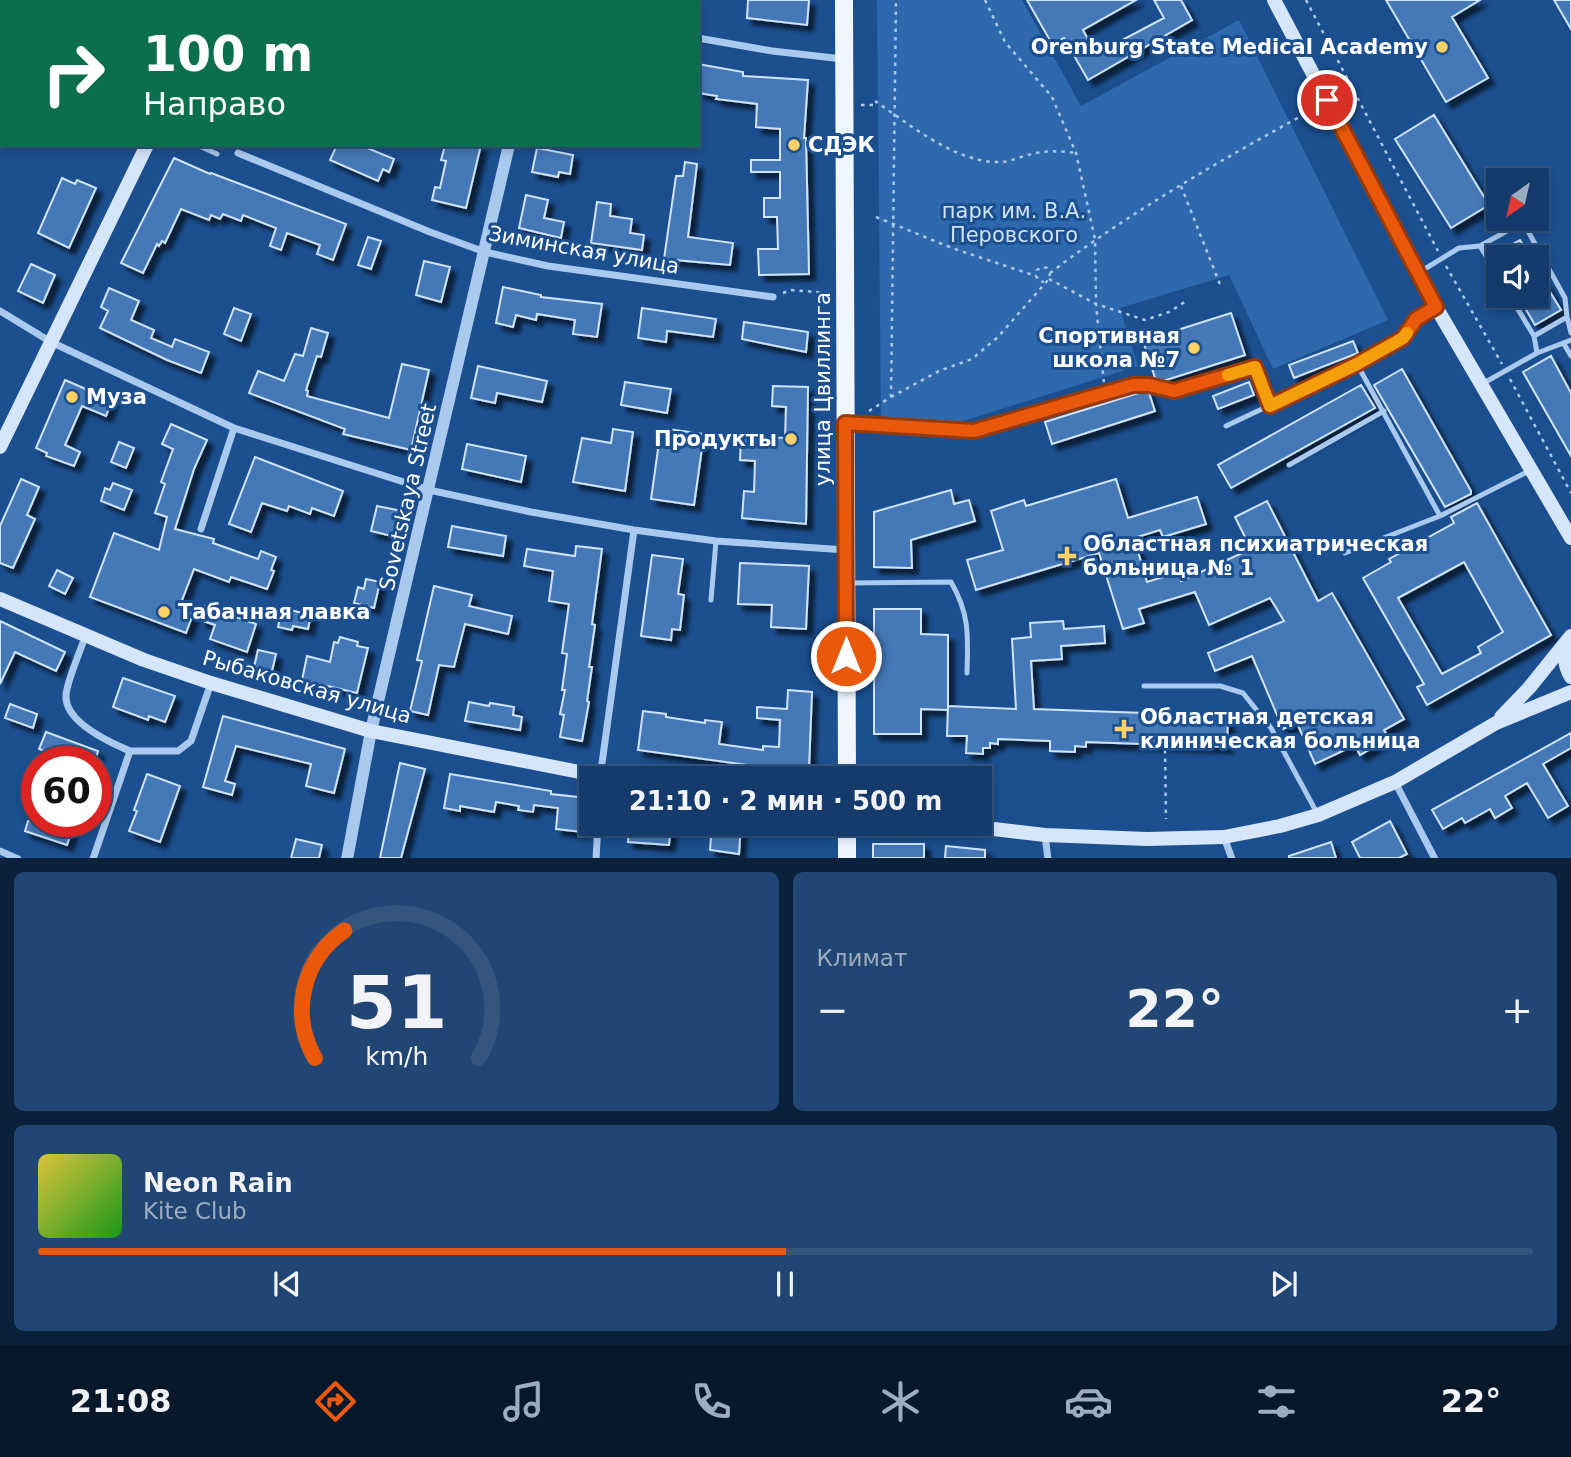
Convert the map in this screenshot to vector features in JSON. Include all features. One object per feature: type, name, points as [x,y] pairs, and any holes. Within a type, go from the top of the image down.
[{"type":"main road","name":"улица Цвиллинга","points":[[844,0],[847,766]]},
{"type":"main road","points":[[1274,0],[1436,307],[1570,534]]},
{"type":"main road","points":[[0,447],[146,147]]},
{"type":"main road","name":"Рыбаковская улица","points":[[0,599],[85,637],[211,683],[371,731],[579,773]]},
{"type":"main road","points":[[1569,639],[1564,655],[1566,669],[1571,677]]},
{"type":"main road","points":[[1496,723],[1569,639]]},
{"type":"main road","points":[[992,829],[1045,835],[1147,839],[1224,837],[1280,827],[1318,815],[1395,782],[1496,723],[1571,692]]},
{"type":"main road","points":[[847,836],[847,858]]},
{"type":"street","points":[[700,38],[844,60]]},
{"type":"street","name":"Sovetskaya Street","points":[[347,858],[371,731],[509,147]]},
{"type":"street","name":"Зиминская улица","points":[[238,153],[485,252],[548,266],[773,297]]},
{"type":"street","points":[[0,311],[51,342],[234,428],[429,490],[634,530],[716,541],[846,550]]},
{"type":"street","points":[[201,529],[234,428]]},
{"type":"street","points":[[606,766],[634,530]]},
{"type":"street","points":[[85,637],[65,697],[70,709],[82,724],[99,738],[130,751],[178,751],[191,741],[211,683]]},
{"type":"street","points":[[93,858],[130,751]]},
{"type":"street","points":[[1395,782],[1435,858]]},
{"type":"street","points":[[1045,835],[1048,858]]},
{"type":"street","points":[[596,858],[597,836]]},
{"type":"street","points":[[1224,837],[1232,858]]},
{"type":"lane","points":[[202,147],[217,154]]},
{"type":"lane","points":[[1418,272],[1459,248],[1480,246],[1523,222],[1565,298],[1571,333]]},
{"type":"lane","points":[[1480,246],[1486,256]]},
{"type":"lane","points":[[1226,426],[1357,364],[1403,338],[1416,319],[1436,307]]},
{"type":"lane","points":[[1517,308],[1534,336],[1537,354]]},
{"type":"lane","points":[[1534,336],[1567,317]]},
{"type":"lane","points":[[1482,384],[1537,354],[1571,340]]},
{"type":"lane","points":[[1564,344],[1571,356]]},
{"type":"lane","points":[[1357,364],[1440,516]]},
{"type":"lane","points":[[845,423],[974,431],[1133,385],[1149,385],[1174,391],[1255,367],[1270,406]]},
{"type":"lane","points":[[1289,466],[1384,411]]},
{"type":"lane","points":[[1345,553],[1440,516],[1531,470]]},
{"type":"lane","points":[[711,600],[716,541]]},
{"type":"lane","points":[[846,583],[951,582],[964,604],[968,637],[967,673]]},
{"type":"lane","points":[[1144,687],[1220,686],[1243,693],[1271,728],[1318,815]]},
{"type":"path","points":[[891,397],[896,0]]},
{"type":"path","points":[[985,0],[1005,42],[1052,97],[1076,152],[1096,239],[1096,304],[1104,393]]},
{"type":"path","points":[[1306,0],[1441,257],[1506,370],[1571,493]]},
{"type":"path","points":[[875,101],[919,133],[973,158],[1002,162],[1031,153],[1056,150],[1076,152]]},
{"type":"path","points":[[1050,273],[1096,239],[1303,115]]},
{"type":"path","points":[[1181,186],[1222,288]]},
{"type":"path","points":[[876,217],[952,248],[1036,276],[1039,281],[1044,282]]},
{"type":"path","points":[[869,411],[939,371],[972,359],[998,337],[1049,279],[1050,273],[1047,268],[1042,267],[1037,270],[1036,276]]},
{"type":"path","points":[[1049,279],[1096,304],[1145,320],[1169,312],[1188,300]]},
{"type":"path","points":[[773,297],[791,290],[845,294]]},
{"type":"path","points":[[1165,750],[1166,818]]},
{"type":"green space","name":"парк им. В.А. Перовского","points":[[877,0],[1022,0],[1081,106],[1239,20],[1388,320],[1273,369],[1229,275],[1120,308],[1138,366],[954,424],[881,422]]},
{"type":"building","points":[[748,0],[809,0],[807,25],[747,18]]},
{"type":"building","points":[[1027,0],[1136,0],[1083,30],[1096,54],[1164,18],[1154,0],[1181,0],[1192,20],[1088,80],[1064,38],[1052,44]]},
{"type":"building","name":"Orenburg State Medical Academy","points":[[1386,0],[1480,0],[1452,17],[1488,78],[1446,102]]},
{"type":"building","points":[[1554,0],[1571,0],[1571,29]]},
{"type":"building","points":[[700,64],[743,72],[743,76],[808,80],[804,138],[809,274],[759,275],[758,249],[778,249],[777,217],[764,217],[764,198],[780,198],[780,172],[751,172],[751,160],[780,160],[780,129],[756,127],[757,104],[716,99],[717,96],[700,93]]},
{"type":"building","points":[[1434,115],[1486,200],[1486,207],[1451,228],[1395,139]]},
{"type":"building","points":[[336,147],[365,147],[394,159],[389,172],[383,169],[378,181],[330,160]]},
{"type":"building","points":[[445,147],[481,147],[466,208],[432,200],[435,187],[440,188],[446,161],[441,160]]},
{"type":"building","points":[[537,148],[573,155],[570,174],[559,172],[558,177],[532,172]]},
{"type":"building","points":[[174,158],[346,224],[333,260],[317,254],[320,245],[287,233],[281,250],[270,246],[276,228],[243,215],[241,221],[223,214],[220,219],[211,215],[209,220],[181,209],[165,243],[162,241],[159,246],[157,244],[143,273],[121,263]]},
{"type":"building","points":[[685,162],[697,164],[688,237],[733,243],[730,265],[664,259],[676,176],[683,176]]},
{"type":"building","points":[[62,178],[75,184],[77,180],[96,188],[69,248],[38,233]]},
{"type":"building","points":[[526,195],[548,200],[544,218],[564,222],[561,238],[519,228]]},
{"type":"building","points":[[597,202],[611,204],[610,216],[632,219],[630,233],[644,235],[642,250],[591,243]]},
{"type":"building","points":[[368,237],[381,241],[371,269],[358,265]]},
{"type":"building","points":[[424,261],[450,267],[441,302],[416,295]]},
{"type":"building","points":[[31,264],[55,275],[43,303],[18,291]]},
{"type":"building","points":[[503,287],[541,297],[602,304],[597,337],[573,334],[575,320],[537,314],[536,320],[516,315],[513,327],[496,323]]},
{"type":"building","points":[[109,288],[139,301],[131,320],[154,330],[151,338],[172,347],[175,339],[209,352],[201,373],[100,328],[108,311],[101,307]]},
{"type":"building","points":[[1549,290],[1561,310],[1535,325],[1525,308],[1549,308]]},
{"type":"building","points":[[234,308],[251,314],[241,341],[224,334]]},
{"type":"building","points":[[642,308],[716,319],[713,337],[667,331],[666,342],[638,338]]},
{"type":"building","name":"Спортивная школа №7","points":[[1231,313],[1245,355],[1156,381],[1143,341]]},
{"type":"building","points":[[744,322],[808,332],[806,352],[742,339]]},
{"type":"building","points":[[311,328],[328,333],[321,357],[317,356],[306,390],[307,396],[389,418],[402,364],[429,370],[411,450],[343,434],[345,429],[249,393],[258,371],[284,381],[295,354],[303,356]]},
{"type":"building","points":[[1353,341],[1358,353],[1294,378],[1289,365]]},
{"type":"building","points":[[1551,356],[1571,393],[1571,456],[1523,372]]},
{"type":"building","points":[[478,366],[547,381],[542,402],[497,393],[495,403],[471,398]]},
{"type":"building","points":[[1402,369],[1471,491],[1471,494],[1445,507],[1374,385]]},
{"type":"building","points":[[65,380],[113,398],[106,416],[82,406],[65,445],[80,452],[74,466],[46,456],[47,453],[36,448]]},
{"type":"building","points":[[625,382],[671,389],[667,413],[621,405]]},
{"type":"building","points":[[1249,382],[1254,395],[1218,409],[1213,396]]},
{"type":"building","points":[[1361,385],[1375,408],[1231,488],[1218,465]]},
{"type":"building","points":[[773,386],[808,387],[806,524],[742,518],[744,491],[754,492],[755,461],[740,460],[741,436],[785,438],[786,407],[772,406]]},
{"type":"building","points":[[1148,390],[1155,411],[1052,444],[1045,422]]},
{"type":"building","points":[[171,424],[207,440],[194,469],[175,529],[214,539],[213,543],[258,559],[261,551],[276,557],[267,589],[231,577],[229,582],[194,569],[179,608],[193,614],[186,633],[90,597],[114,533],[159,550],[167,517],[155,513],[165,484],[161,482],[173,449],[162,444]]},
{"type":"building","points":[[661,428],[704,434],[694,505],[651,499]]},
{"type":"building","points":[[613,429],[633,432],[625,491],[573,482],[582,438],[611,443]]},
{"type":"building","points":[[119,442],[134,448],[126,468],[111,462]]},
{"type":"building","points":[[467,444],[526,456],[521,482],[462,469]]},
{"type":"building","points":[[255,457],[343,491],[334,516],[312,508],[310,514],[289,506],[287,511],[262,503],[251,532],[229,524]]},
{"type":"building","points":[[21,479],[39,487],[27,515],[35,519],[13,568],[0,563],[0,526]]},
{"type":"building","points":[[1116,479],[1128,518],[1197,497],[1206,524],[1163,537],[1160,530],[1134,538],[1147,582],[1179,572],[1181,581],[1251,549],[1235,517],[1267,501],[1318,601],[1332,593],[1404,719],[1384,730],[1389,738],[1360,755],[1355,745],[1315,764],[1297,723],[1283,729],[1252,656],[1215,671],[1208,653],[1284,621],[1270,598],[1209,625],[1195,592],[1139,609],[1144,623],[1123,629],[1099,553],[976,590],[967,560],[1003,550],[991,511],[1024,500],[1026,506]]},
{"type":"building","points":[[113,483],[132,490],[124,510],[101,501],[105,488],[110,490]]},
{"type":"building","points":[[951,490],[954,504],[969,500],[975,521],[911,540],[912,568],[874,567],[874,512]]},
{"type":"building","points":[[1477,503],[1551,635],[1427,705],[1417,687],[1424,684],[1363,578],[1391,562],[1389,559],[1454,523],[1451,517]],"holes":[[[1464,562],[1503,632],[1478,647],[1481,653],[1442,674],[1398,598]]]},
{"type":"building","points":[[377,506],[402,511],[396,537],[371,531]]},
{"type":"building","points":[[452,526],[506,536],[503,556],[448,547]]},
{"type":"building","points":[[576,546],[602,549],[592,624],[595,625],[589,667],[592,667],[589,702],[582,741],[560,737],[564,715],[560,714],[565,690],[562,690],[567,654],[562,653],[569,604],[549,601],[553,571],[524,566],[527,549],[575,556]]},
{"type":"building","points":[[652,555],[683,559],[678,594],[684,595],[680,630],[672,629],[671,640],[641,636]]},
{"type":"building","points":[[740,563],[809,566],[806,629],[771,627],[772,605],[738,604]]},
{"type":"building","points":[[57,570],[73,578],[65,594],[49,586]]},
{"type":"building","points":[[366,579],[380,582],[374,608],[354,603],[358,587],[364,589]]},
{"type":"building","points":[[434,586],[472,595],[469,606],[512,616],[508,634],[465,624],[454,667],[439,665],[428,715],[410,711],[422,661],[417,660]]},
{"type":"building","points":[[205,606],[256,624],[247,652],[210,639],[215,625],[200,620]]},
{"type":"building","points":[[282,608],[311,615],[308,629],[278,627]]},
{"type":"building","points":[[874,609],[921,609],[921,634],[948,635],[948,710],[921,709],[921,734],[874,734]]},
{"type":"building","points":[[0,621],[65,652],[56,671],[15,652],[0,684]]},
{"type":"building","points":[[1063,621],[1064,629],[1104,626],[1105,643],[1061,646],[1062,659],[1031,661],[1034,709],[1228,716],[1227,747],[1086,742],[1086,747],[1075,746],[1075,752],[1050,751],[1050,741],[998,739],[998,744],[990,743],[990,748],[983,748],[983,754],[966,753],[967,736],[947,736],[948,706],[1016,709],[1012,639],[1031,637],[1030,623]]},
{"type":"building","points":[[340,637],[358,642],[357,646],[368,648],[357,693],[302,680],[307,656],[330,662],[334,642],[338,643]]},
{"type":"building","points":[[258,650],[276,654],[272,671],[254,667]]},
{"type":"building","points":[[123,678],[175,696],[165,722],[149,716],[148,720],[113,707]]},
{"type":"building","points":[[788,690],[812,692],[809,766],[755,766],[638,750],[643,711],[705,723],[705,720],[722,722],[719,744],[763,750],[763,746],[779,747],[780,720],[757,718],[757,707],[787,709]]},
{"type":"building","points":[[469,702],[514,707],[513,715],[522,717],[520,730],[465,721]]},
{"type":"building","points":[[10,704],[37,714],[33,728],[5,718]]},
{"type":"building","points":[[223,716],[345,749],[334,793],[306,786],[311,764],[236,746],[225,781],[235,784],[232,795],[203,787]]},
{"type":"building","points":[[46,732],[84,746],[40,746]]},
{"type":"building","points":[[1571,733],[1571,748],[1543,764],[1568,806],[1548,818],[1527,783],[1505,796],[1512,808],[1495,818],[1490,809],[1465,823],[1462,818],[1443,829],[1432,810]]},
{"type":"building","points":[[400,763],[425,769],[401,858],[380,858]]},
{"type":"building","points":[[147,774],[180,786],[160,842],[129,831]]},
{"type":"building","points":[[450,774],[551,791],[551,794],[579,797],[579,832],[556,829],[558,808],[534,805],[533,812],[518,810],[519,806],[496,802],[494,812],[460,806],[460,811],[444,808]]},
{"type":"building","points":[[1390,821],[1407,854],[1399,858],[1360,858],[1352,842]]},
{"type":"building","points":[[628,836],[670,836],[669,845],[628,842]]},
{"type":"building","points":[[711,836],[740,836],[739,854],[710,850]]},
{"type":"building","points":[[43,837],[70,837],[67,845]]},
{"type":"building","points":[[296,839],[322,845],[319,858],[291,858]]},
{"type":"building","points":[[1331,842],[1336,858],[1289,858],[1289,856]]},
{"type":"building","points":[[873,844],[924,844],[924,858],[873,858]]},
{"type":"building","points":[[946,846],[985,850],[985,858],[945,858]]},
{"type":"slow traffic","points":[[1228,375],[1255,367],[1270,406],[1357,364],[1403,338],[1407,333]]},
{"type":"place","name":"Orenburg State Medical Academy","points":[[1442,47]]},
{"type":"place","name":"СДЭК","points":[[794,145]]},
{"type":"place","name":"Спортивная школа №7","points":[[1194,348]]},
{"type":"place","name":"Муза","points":[[72,397]]},
{"type":"place","name":"Продукты","points":[[791,439]]},
{"type":"place","name":"Областная психиатрическая больница № 1","points":[[1067,556]]},
{"type":"place","name":"Табачная лавка","points":[[164,612]]},
{"type":"place","name":"Областная детская клиническая больница","points":[[1124,729]]},
{"type":"route","points":[[846,656],[845,423],[974,431],[1133,385],[1149,385],[1174,391],[1255,367],[1270,406],[1357,364],[1403,338],[1416,319],[1436,307],[1327,100]]}]
